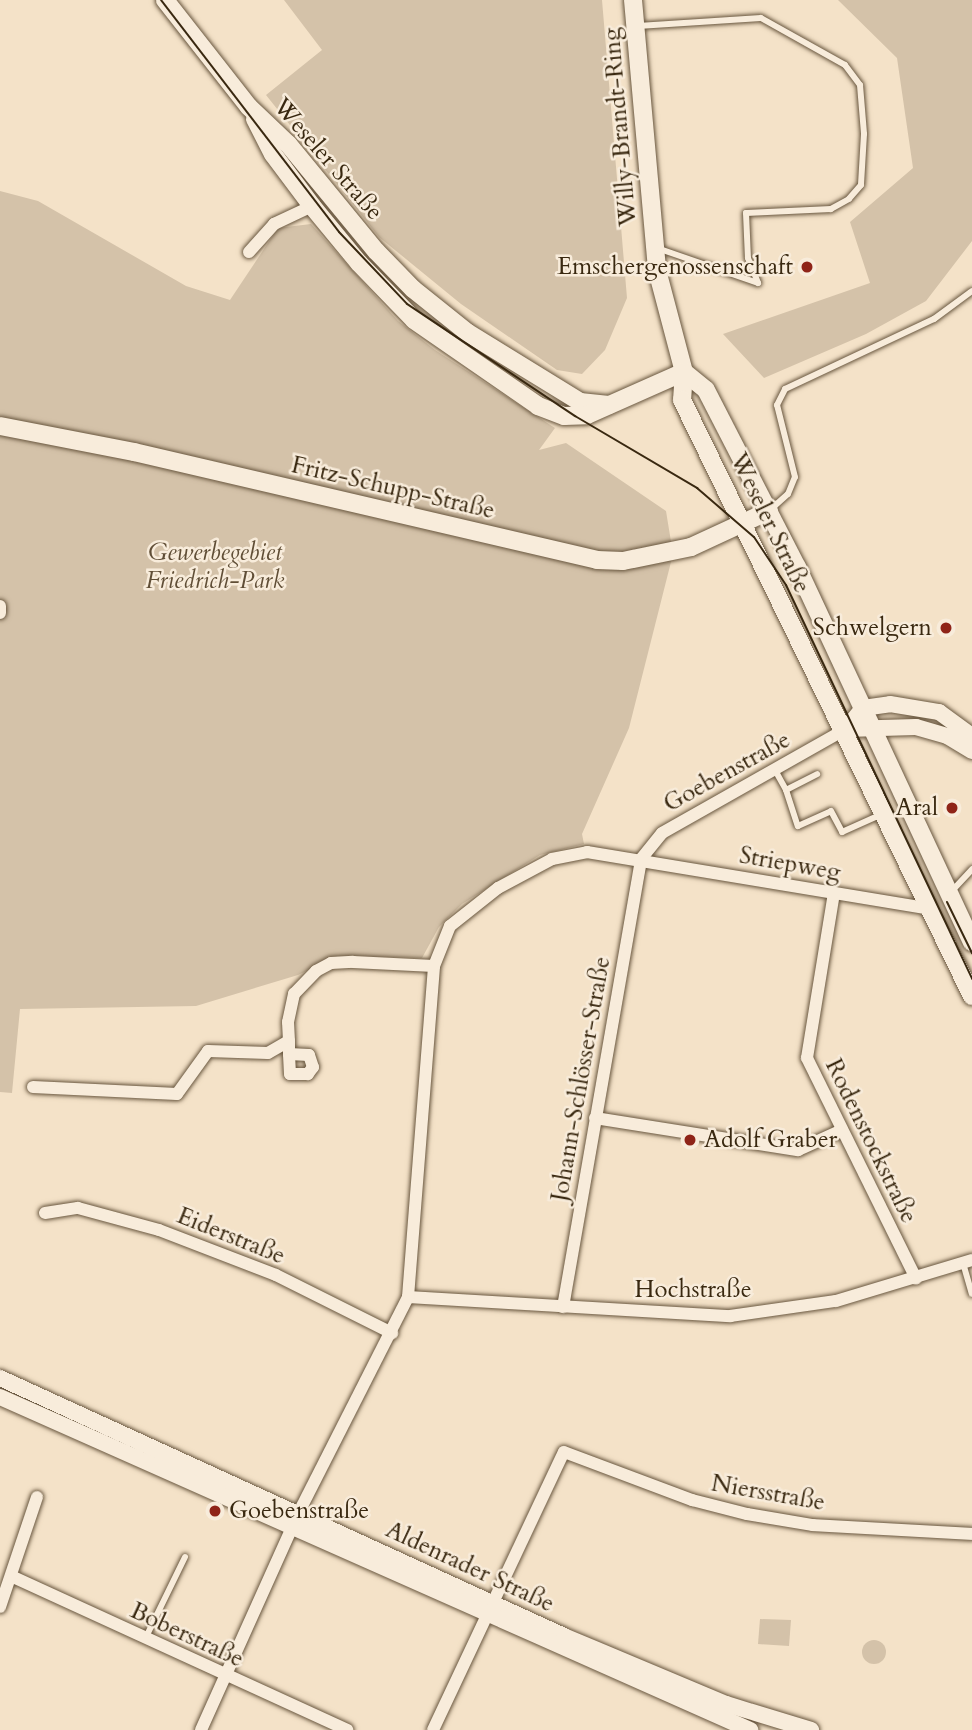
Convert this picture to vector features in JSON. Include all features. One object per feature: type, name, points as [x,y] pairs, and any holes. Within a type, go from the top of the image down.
[{"type":"main road","name":"Weseler Straße","points":[[165,0],[249,107],[288,144],[376,251],[413,289],[468,333],[580,401],[609,405]]},
{"type":"main road","name":"Willy-Brandt-Ring","points":[[633,0],[661,294],[684,372]]},
{"type":"main road","name":"Weseler Straße","points":[[249,107],[273,155],[312,206],[359,263],[414,320],[538,406],[575,416],[609,405],[684,372]]},
{"type":"main road","name":"Weseler Straße","points":[[684,372],[706,390],[769,511],[972,942]]},
{"type":"main road","name":"Weseler Straße","points":[[684,372],[682,400],[886,811],[972,996]]},
{"type":"main road","name":"Fritz-Schupp-Straße","points":[[0,426],[134,452],[597,560],[623,561],[681,549],[769,511]]},
{"type":"street","points":[[249,252],[274,224],[312,206]]},
{"type":"street","points":[[0,606],[0,613]]},
{"type":"street","points":[[846,729],[863,708],[918,706],[955,720],[972,736]]},
{"type":"street","points":[[846,729],[873,731],[916,727],[947,736],[972,751]]},
{"type":"street","name":"Goebenstraße","points":[[641,859],[662,833],[846,729]]},
{"type":"street","points":[[201,1730],[296,1519],[408,1297],[434,966],[450,926],[470,907],[552,859],[587,852],[641,859]]},
{"type":"street","name":"Striepweg","points":[[641,859],[931,909]]},
{"type":"street","name":"Johann-Schlösser-Straße","points":[[563,1307],[641,859]]},
{"type":"street","name":"Rodenstockstraße","points":[[834,893],[807,1058],[916,1279]]},
{"type":"street","points":[[33,1087],[177,1094],[208,1051],[268,1053],[289,1048],[295,994],[316,971],[331,963],[434,966]]},
{"type":"street","points":[[595,1118],[798,1150],[842,1130]]},
{"type":"street","name":"Eiderstraße","points":[[45,1213],[78,1208],[159,1230],[276,1275],[392,1333]]},
{"type":"street","name":"Hochstraße","points":[[408,1297],[730,1316],[836,1301],[968,1262]]},
{"type":"street","name":"Aldenrader Straße","points":[[0,1378],[750,1730]]},
{"type":"street","name":"Aldenrader Straße","points":[[0,1397],[296,1519]]},
{"type":"street","name":"Niersstraße","points":[[488,1608],[564,1452],[692,1500],[747,1514],[813,1525],[972,1534]]},
{"type":"street","points":[[0,1606],[37,1497]]},
{"type":"street","name":"Boberstraße","points":[[11,1576],[225,1677],[347,1730]]},
{"type":"street","points":[[433,1730],[488,1608]]},
{"type":"street","name":"Aldenrader Straße","points":[[488,1608],[726,1704],[811,1730]]},
{"type":"lane","points":[[635,26],[761,18],[845,65],[860,85],[861,185],[849,199],[831,209],[746,213],[748,258],[758,283],[656,247]]},
{"type":"lane","points":[[769,511],[788,494],[795,477],[777,405],[785,389],[934,319],[972,291]]},
{"type":"lane","points":[[775,770],[786,790],[798,826],[831,811],[842,832],[886,811]]},
{"type":"lane","points":[[786,790],[817,774]]},
{"type":"lane","points":[[949,895],[972,869]]},
{"type":"lane","points":[[968,1262],[972,1294]]},
{"type":"lane","points":[[145,1639],[185,1557]]},
{"type":"green space","points":[[284,0],[602,0],[627,298],[605,350],[582,374],[557,370],[461,304],[379,237],[266,95],[322,50]]},
{"type":"green space","points":[[838,0],[972,0],[972,241],[926,301],[866,334],[764,378],[723,334],[870,283],[850,222],[913,168],[897,58]]},
{"type":"green space","name":"Gewerbegebiet Friedrich-Park","points":[[0,191],[38,201],[186,286],[230,300],[278,228],[311,224],[398,321],[435,350],[555,428],[539,450],[566,443],[666,511],[673,554],[629,728],[582,834],[584,844],[540,855],[462,904],[439,927],[422,958],[338,956],[298,975],[196,1006],[20,1009],[12,1093],[0,1092]]},
{"type":"green space","points":[[760,1619],[791,1620],[789,1646],[758,1644]]},
{"type":"green space","points":[[874,1640],[883,1643],[886,1652],[883,1661],[874,1664],[865,1661],[862,1652],[865,1643]]},
{"type":"tram line","points":[[161,0],[339,232],[407,304],[575,416],[697,488],[754,537],[786,585],[972,979]]},
{"type":"tram line","points":[[947,902],[972,953]]},
{"type":"place","name":"Emschergenossenschaft","points":[[807,267]]},
{"type":"place","name":"Schwelgern","points":[[946,628]]},
{"type":"place","name":"Aral","points":[[952,808]]},
{"type":"place","name":"Adolf Graber","points":[[690,1140]]},
{"type":"place","name":"Goebenstraße","points":[[215,1511]]}]
